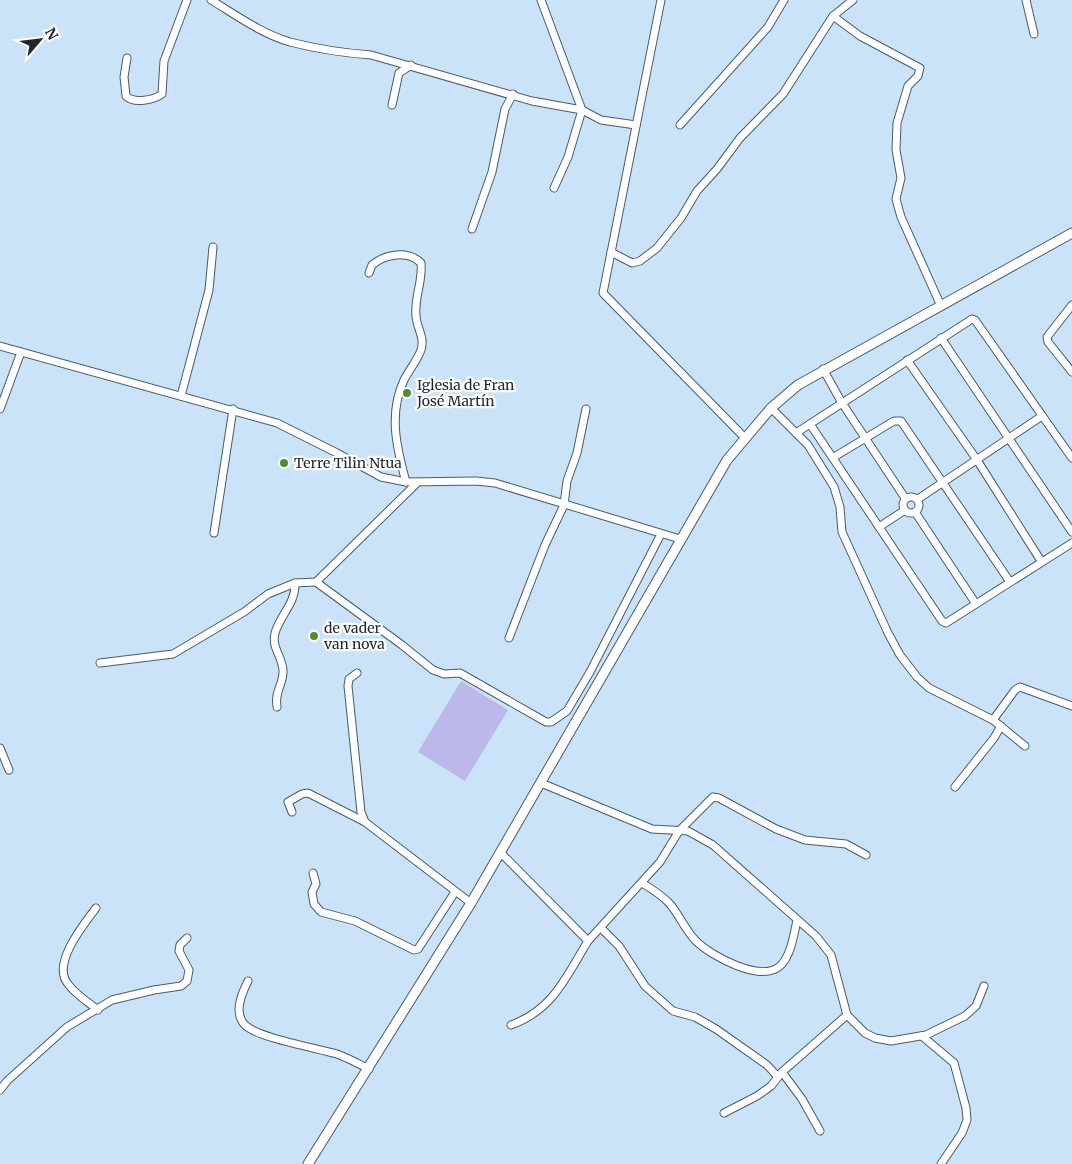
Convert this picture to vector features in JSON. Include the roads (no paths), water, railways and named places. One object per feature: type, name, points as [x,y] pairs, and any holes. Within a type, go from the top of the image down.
[{"type":"main road","points":[[308,1164],[471,903],[680,539],[727,460],[744,437],[771,408],[798,384],[1072,232]]},
{"type":"street","points":[[127,58],[124,77],[126,96],[134,100],[150,99],[162,94],[164,61],[187,0]]},
{"type":"street","points":[[211,0],[250,23],[290,42],[344,54],[371,55],[513,94],[532,101],[582,110],[601,120],[636,125]]},
{"type":"street","points":[[541,0],[582,110],[568,157],[554,188]]},
{"type":"street","points":[[661,0],[603,293],[744,437]]},
{"type":"street","points":[[680,125],[718,84],[748,47],[768,27],[784,0]]},
{"type":"street","points":[[611,252],[632,263],[640,261],[657,248],[681,218],[697,191],[717,169],[740,138],[783,94],[833,16],[853,0]]},
{"type":"street","points":[[1026,0],[1034,34]]},
{"type":"street","points":[[833,16],[860,36],[920,68],[918,76],[908,86],[897,123],[896,150],[901,169],[896,199],[901,218],[941,306]]},
{"type":"street","points":[[392,105],[399,73],[411,65]]},
{"type":"street","points":[[472,229],[492,172],[505,109],[513,94]]},
{"type":"street","points":[[181,396],[209,290],[213,246]]},
{"type":"street","points":[[369,273],[372,265],[388,256],[409,256],[421,263],[416,318],[422,335],[422,344],[403,382],[397,405],[394,433],[406,482]]},
{"type":"street","points":[[1072,305],[1047,337],[1048,342],[1072,372]]},
{"type":"street","points":[[796,433],[967,320],[975,320],[1072,458]]},
{"type":"street","points":[[941,338],[1072,532]]},
{"type":"street","points":[[0,346],[232,409],[277,424],[337,452],[381,477],[417,483],[476,481],[495,483],[680,539]]},
{"type":"street","points":[[0,409],[21,352]]},
{"type":"street","points":[[907,360],[977,460],[1041,561]]},
{"type":"street","points":[[823,369],[842,403],[906,498]]},
{"type":"street","points":[[771,408],[796,433],[818,460],[834,487],[840,507],[842,532],[900,655],[929,688],[993,720],[1025,746]]},
{"type":"street","points":[[214,533],[232,409]]},
{"type":"street","points":[[508,638],[545,545],[564,505],[567,481],[580,443],[586,409]]},
{"type":"street","points":[[918,499],[1042,416]]},
{"type":"street","points":[[834,458],[894,421],[901,421],[1010,582]]},
{"type":"street","points":[[810,424],[942,621],[949,622],[1041,561],[1072,543]]},
{"type":"street","points":[[316,582],[417,483]]},
{"type":"street","points":[[913,496],[918,499],[920,506],[915,512],[909,513],[905,510],[903,503],[906,498],[913,496]]},
{"type":"street","points":[[879,526],[905,510]]},
{"type":"street","points":[[915,512],[976,604]]},
{"type":"street","points":[[100,663],[173,654],[244,612],[268,594],[295,583],[316,582],[433,670],[444,674],[460,673],[546,722],[551,722],[567,711],[590,672],[661,534]]},
{"type":"street","points":[[278,707],[276,694],[283,670],[274,646],[275,630],[296,593],[295,583]]},
{"type":"street","points":[[357,673],[349,679],[348,686],[361,812],[365,822]]},
{"type":"street","points":[[993,720],[1015,690],[1020,688],[1072,706]]},
{"type":"street","points":[[955,787],[1001,726]]},
{"type":"street","points":[[0,748],[9,770]]},
{"type":"street","points":[[541,783],[652,828],[696,834],[713,845],[816,936],[831,955],[847,1015],[865,1033],[875,1038],[890,1041],[922,1036],[965,1016],[976,1006],[984,986]]},
{"type":"street","points":[[292,812],[288,802],[302,794],[308,794],[365,822],[471,903]]},
{"type":"street","points":[[511,1025],[529,1018],[541,1010],[573,967],[588,941],[660,862],[679,831],[706,801],[713,797],[776,829],[805,840],[846,844],[866,855]]},
{"type":"street","points":[[500,852],[588,941]]},
{"type":"street","points":[[313,872],[316,884],[312,892],[314,904],[321,912],[355,921],[414,950],[418,949],[455,892]]},
{"type":"street","points":[[642,883],[670,904],[683,927],[698,943],[749,971],[768,971],[780,966],[790,948],[797,920]]},
{"type":"street","points":[[96,908],[70,946],[64,962],[64,978],[68,985],[98,1010]]},
{"type":"street","points":[[601,928],[619,946],[645,986],[673,1011],[695,1017],[716,1029],[780,1074],[802,1098],[820,1131]]},
{"type":"street","points":[[0,1090],[7,1081],[67,1028],[98,1010],[121,997],[181,986],[189,976],[187,963],[180,952],[180,946],[187,938]]},
{"type":"street","points":[[248,981],[240,998],[240,1014],[245,1025],[261,1032],[339,1055],[369,1069]]},
{"type":"street","points":[[724,1113],[757,1096],[771,1086],[780,1074],[847,1015]]},
{"type":"street","points":[[922,1036],[954,1063],[966,1108],[967,1120],[962,1133],[941,1164]]},
{"type":"place","name":"Iglesia de Fran José Martín","points":[[407,393]]},
{"type":"place","name":"Terre Tilin Ntua","points":[[284,463]]},
{"type":"place","name":"de vader van nova","points":[[314,636]]}]
